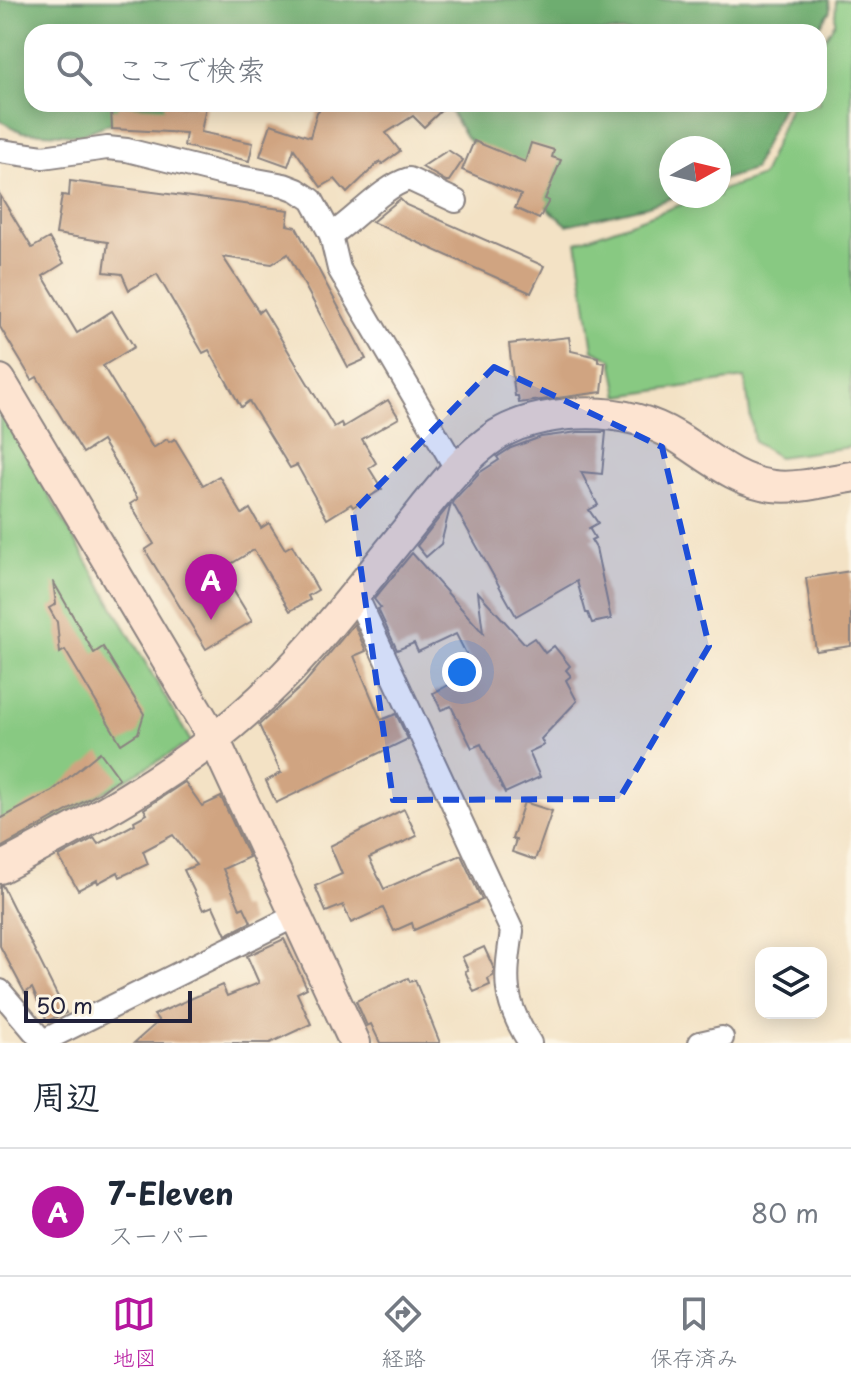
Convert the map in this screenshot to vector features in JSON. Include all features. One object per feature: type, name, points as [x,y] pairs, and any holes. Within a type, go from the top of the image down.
[{"type":"street","points":[[0,151],[43,157],[107,148],[127,150],[223,174],[284,185],[312,200],[331,235],[339,269],[457,470]]},
{"type":"street","points":[[331,235],[350,223],[396,183],[409,179],[456,201]]},
{"type":"street","points":[[0,380],[214,739],[355,1043]]},
{"type":"street","points":[[0,868],[116,805],[183,763],[214,739],[274,686],[457,470],[497,435],[520,424],[587,413],[617,414],[644,421],[675,435],[737,475],[771,486],[795,486],[851,477]]},
{"type":"street","points":[[355,593],[512,931],[507,964],[507,999],[530,1043]]},
{"type":"street","points":[[0,991],[44,1042],[295,916]]},
{"type":"highlighted area","points":[[494,367],[662,447],[709,646],[619,799],[393,800],[353,512]]},
{"type":"green space","points":[[0,0],[829,0],[830,11],[821,24],[24,24],[24,112],[180,112],[161,124],[119,120],[80,135],[22,132],[0,121]]},
{"type":"green space","points":[[836,0],[851,0],[851,447],[778,457],[754,442],[745,378],[619,396],[612,359],[593,350],[577,242],[672,208],[731,208],[731,187],[762,176],[788,112],[827,112],[827,35],[835,22]]},
{"type":"green space","points":[[451,112],[779,112],[753,170],[731,177],[731,136],[659,136],[659,202],[567,225],[466,137]]},
{"type":"green space","points":[[0,410],[191,742],[0,852]]},
{"type":"building","points":[[111,112],[205,112],[201,132],[253,143],[249,161],[184,146],[186,133],[112,129]]},
{"type":"building","points":[[317,112],[440,112],[424,127],[413,116],[386,133],[400,151],[382,164],[380,161],[347,193],[335,179],[321,187],[294,149],[288,166],[260,156],[271,124],[310,137]]},
{"type":"building","points":[[474,141],[525,162],[531,143],[554,150],[552,157],[561,160],[545,199],[549,201],[539,219],[515,208],[521,195],[462,170]]},
{"type":"building","points":[[448,150],[463,160],[449,181],[422,167]]},
{"type":"building","points":[[70,181],[289,210],[287,225],[296,227],[366,359],[348,367],[288,254],[272,264],[223,257],[259,312],[263,309],[334,427],[341,423],[343,427],[388,400],[399,418],[362,439],[376,463],[369,468],[382,489],[327,519],[297,465],[290,468],[249,401],[241,407],[209,350],[203,353],[157,274],[129,290],[122,274],[104,272],[108,242],[56,234],[62,195],[69,196]]},
{"type":"building","points":[[0,195],[32,248],[49,238],[64,263],[43,276],[77,333],[112,311],[134,347],[103,366],[153,448],[167,439],[169,442],[175,439],[203,485],[219,476],[242,514],[250,509],[261,528],[269,523],[285,549],[292,545],[318,590],[308,596],[310,600],[290,611],[254,550],[221,570],[252,621],[206,649],[145,550],[154,544],[130,504],[138,499],[102,441],[83,453],[37,377],[32,380],[0,327]]},
{"type":"building","points":[[400,199],[406,205],[544,266],[531,293],[372,222]]},
{"type":"building","points":[[569,337],[571,351],[598,357],[598,362],[605,363],[602,392],[519,403],[518,396],[515,396],[509,344]]},
{"type":"building","points":[[606,432],[602,474],[581,472],[598,505],[589,510],[598,523],[589,528],[595,538],[591,540],[596,548],[611,619],[592,623],[577,581],[516,616],[452,502],[479,473],[511,448],[541,437]]},
{"type":"building","points":[[451,503],[441,544],[426,557],[417,546]]},
{"type":"building","points":[[412,553],[483,633],[478,592],[525,644],[534,638],[545,653],[554,646],[570,666],[566,670],[571,676],[566,680],[577,701],[541,739],[544,745],[529,752],[540,777],[505,793],[481,744],[472,748],[451,706],[441,710],[433,693],[475,671],[456,634],[418,652],[414,643],[397,650],[378,609],[381,608],[374,599]]},
{"type":"building","points":[[851,571],[851,646],[816,651],[806,578]]},
{"type":"building","points":[[53,581],[94,653],[103,647],[144,714],[138,733],[121,744],[65,650],[60,653],[57,622],[49,608],[56,604]]},
{"type":"building","points":[[354,624],[366,651],[354,656],[381,720],[396,714],[408,739],[276,803],[266,781],[281,773],[259,725],[303,685]]},
{"type":"building","points":[[100,752],[119,778],[101,792],[0,848],[0,819],[52,791]]},
{"type":"building","points":[[185,782],[202,806],[221,797],[249,857],[223,869],[240,909],[244,907],[251,922],[226,935],[213,906],[203,910],[184,870],[196,865],[173,835],[143,851],[148,864],[120,877],[118,872],[78,890],[59,857],[94,838],[98,844],[135,824],[134,821],[147,814],[144,809]]},
{"type":"building","points":[[524,802],[552,811],[535,860],[512,852],[516,840],[512,839]]},
{"type":"building","points":[[404,809],[417,836],[369,858],[384,889],[461,855],[482,900],[414,930],[412,923],[394,931],[383,908],[351,923],[343,905],[326,912],[315,886],[342,874],[330,846]]},
{"type":"building","points":[[2,885],[66,1013],[47,1021],[32,988],[25,993],[0,946]]},
{"type":"building","points":[[284,939],[307,988],[297,993],[311,1024],[270,1043],[134,1043],[159,1021],[154,1015],[222,985],[227,996],[259,983],[247,956]]},
{"type":"building","points":[[484,947],[494,969],[493,976],[488,979],[490,985],[474,992],[462,957]]},
{"type":"building","points":[[408,978],[410,982],[415,980],[440,1043],[380,1043],[371,1024],[367,1026],[356,1001]]},
{"type":"place","name":"7-Eleven","points":[[211,620]]}]
